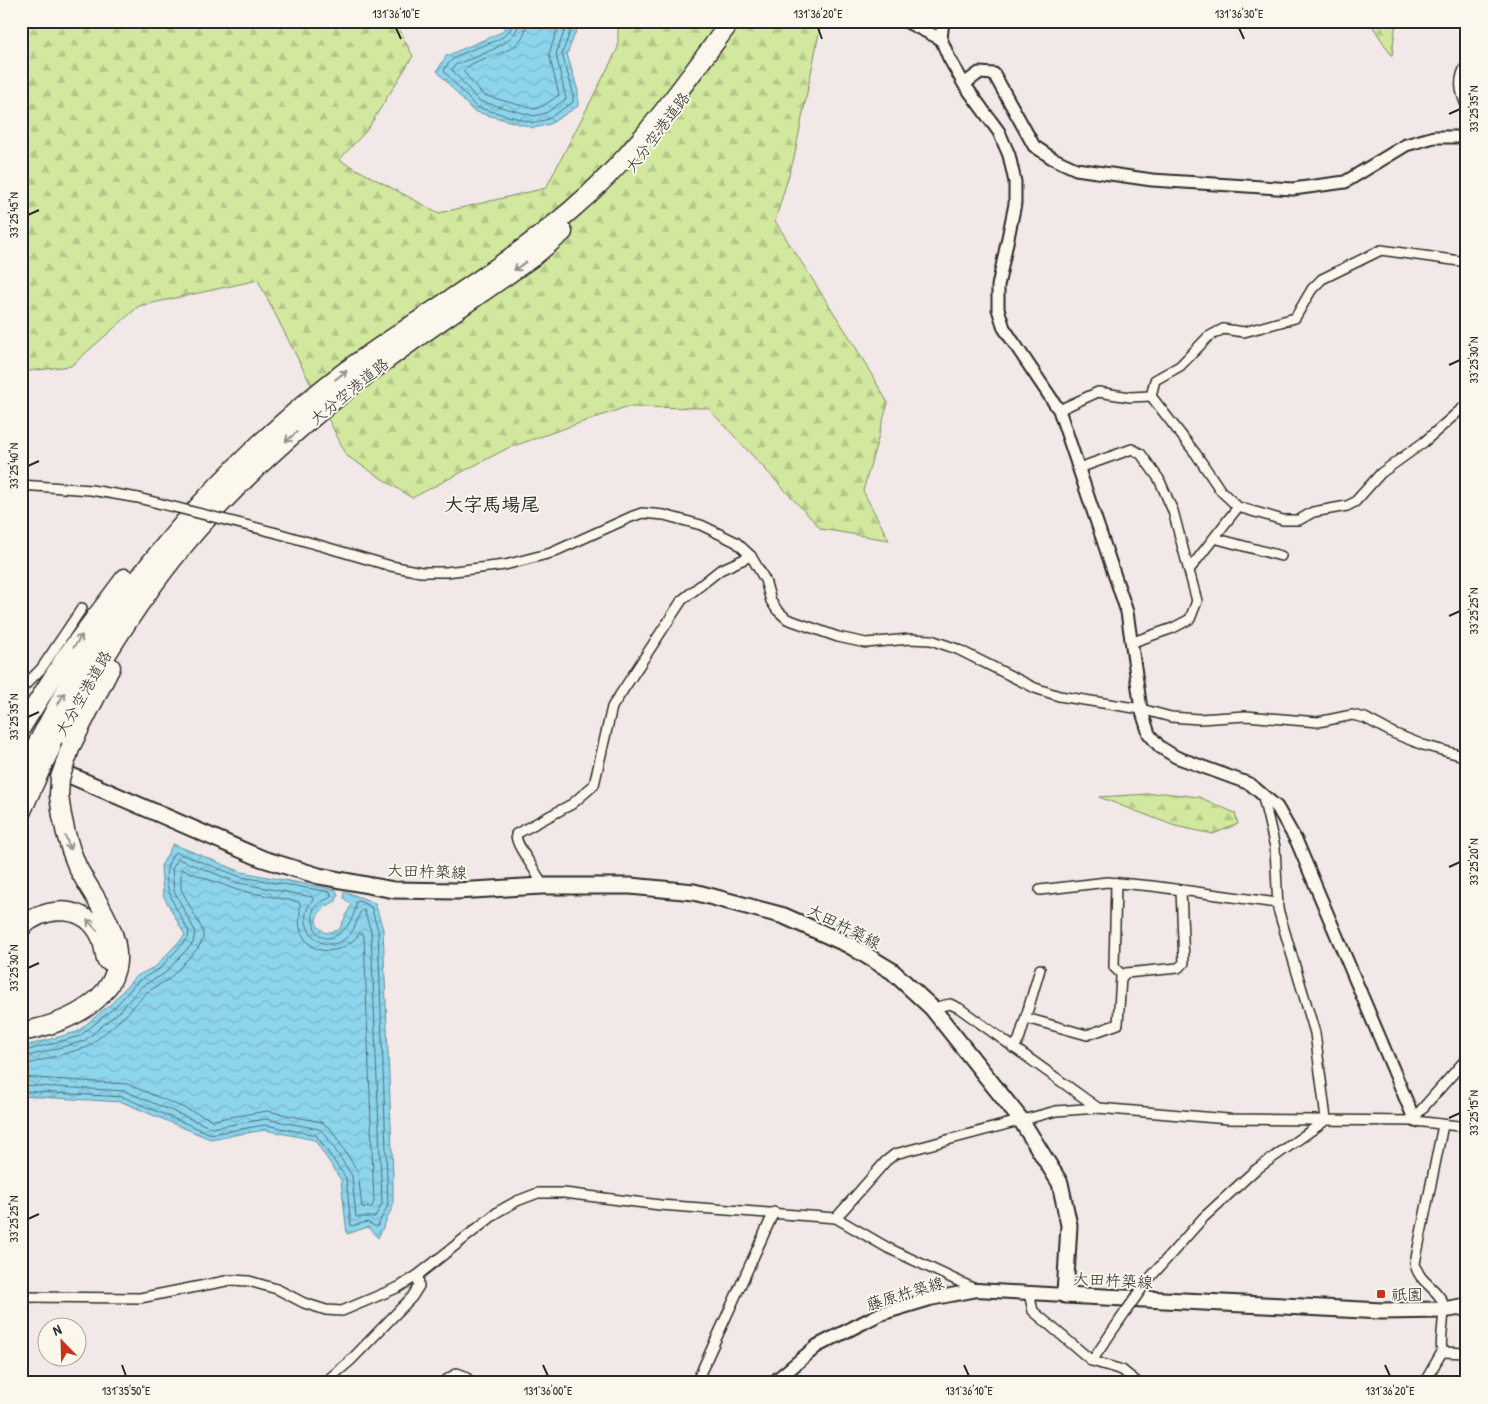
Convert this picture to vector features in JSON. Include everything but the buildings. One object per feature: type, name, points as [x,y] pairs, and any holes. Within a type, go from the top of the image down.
[{"type":"highway","name":"大分空港道路","points":[[44,745],[85,657],[138,580],[168,541],[227,476],[302,406],[358,362],[534,240],[589,195],[640,140],[731,21]]},
{"type":"highway","name":"大分空港道路","points":[[21,813],[27,767],[44,745],[129,618],[160,576],[217,508],[277,448],[336,398],[533,256],[607,193],[635,163],[665,125],[735,21]]},
{"type":"highway","points":[[22,726],[81,635],[147,551],[204,491],[302,406]]},
{"type":"highway","points":[[21,1032],[59,1022],[86,1010],[102,996],[116,971],[116,952],[111,927],[77,865],[68,842],[58,796],[60,778],[72,746],[103,681],[130,632],[217,508]]},
{"type":"highway","points":[[21,928],[38,916],[53,911],[74,912],[88,920],[98,930],[104,944],[106,964],[97,987],[85,999],[63,1012],[21,1025]]},
{"type":"main road","name":"大田杵築線","points":[[27,767],[263,859],[319,876],[394,890],[456,892],[542,886],[630,886],[694,892],[784,916],[849,945],[892,971],[932,1008],[1021,1120],[1060,1183],[1069,1225],[1065,1295],[1354,1310],[1443,1310],[1467,1306]]},
{"type":"main road","name":"藤原杵築線","points":[[773,1383],[817,1346],[880,1314],[930,1299],[977,1290],[1065,1295]]},
{"type":"street","points":[[905,21],[941,39]]},
{"type":"street","points":[[943,21],[941,39],[964,84],[998,132],[1009,154],[1015,182],[1015,204],[998,286],[998,309],[1004,328],[1058,410],[1079,468],[1127,612],[1133,642],[1141,709],[1149,734],[1160,747],[1176,757],[1250,784],[1277,806],[1297,842],[1415,1119]]},
{"type":"street","points":[[1467,64],[1462,72],[1459,90],[1467,107]]},
{"type":"street","points":[[964,84],[979,73],[994,74],[1034,146],[1052,158],[1076,169],[1152,180],[1293,189],[1345,182],[1406,145],[1434,137],[1467,137]]},
{"type":"street","points":[[1151,396],[1155,380],[1180,366],[1208,337],[1223,329],[1244,332],[1295,318],[1312,289],[1322,279],[1364,256],[1381,250],[1467,262]]},
{"type":"street","points":[[1058,410],[1098,392],[1130,397],[1151,396]]},
{"type":"street","points":[[1151,396],[1196,454],[1221,491],[1238,507],[1283,520],[1299,520],[1313,512],[1347,506],[1355,502],[1381,472],[1424,442],[1467,404]]},
{"type":"street","points":[[1079,468],[1132,449],[1141,454],[1159,479],[1173,512],[1197,601],[1190,618],[1174,628],[1133,642]]},
{"type":"street","points":[[21,485],[91,490],[138,498],[277,533],[391,566],[420,572],[446,572],[505,565],[551,554],[642,513],[664,514],[702,525],[736,542],[751,556],[765,580],[771,601],[777,610],[787,619],[838,637],[866,643],[908,639],[931,640],[957,649],[1019,680],[1059,696],[1141,709],[1171,717],[1199,719],[1246,716],[1318,722],[1352,715],[1365,718],[1393,734],[1423,745],[1467,757]]},
{"type":"street","points":[[1189,570],[1238,507]]},
{"type":"street","points":[[1214,538],[1281,556]]},
{"type":"street","points":[[542,886],[538,873],[516,841],[516,834],[522,829],[572,804],[594,785],[612,707],[682,600],[720,570],[751,556]]},
{"type":"street","points":[[21,690],[41,669],[82,608]]},
{"type":"street","points":[[1262,794],[1275,847],[1277,903],[1315,1033],[1326,1120]]},
{"type":"street","points":[[1040,890],[1083,884],[1116,883],[1277,903]]},
{"type":"street","points":[[1116,883],[1114,967],[1123,976]]},
{"type":"street","points":[[1026,1018],[1088,1035],[1118,1024],[1121,977],[1126,973],[1178,968],[1184,963],[1181,890]]},
{"type":"street","points":[[1013,1048],[1019,1040],[1040,969]]},
{"type":"street","points":[[932,1008],[950,1004],[959,1008],[1098,1108]]},
{"type":"street","points":[[1415,1119],[1467,1058]]},
{"type":"street","points":[[836,1218],[886,1161],[895,1154],[1056,1111],[1098,1108],[1228,1119],[1415,1119],[1443,1125],[1467,1127]]},
{"type":"street","points":[[1092,1361],[1148,1280],[1204,1218],[1254,1171],[1326,1120]]},
{"type":"street","points":[[1424,1383],[1442,1352],[1440,1343],[1443,1310],[1442,1301],[1416,1273],[1415,1263],[1435,1176],[1443,1125]]},
{"type":"street","points":[[21,1297],[140,1298],[231,1280],[249,1281],[276,1289],[319,1308],[342,1311],[391,1290],[418,1275],[499,1211],[516,1200],[538,1193],[564,1193],[660,1205],[836,1218],[888,1248],[977,1290]]},
{"type":"street","points":[[696,1383],[774,1212]]},
{"type":"street","points":[[324,1383],[350,1361],[412,1297],[419,1286],[418,1275]]},
{"type":"street","points":[[1029,1293],[1033,1311],[1092,1361],[1122,1370],[1138,1383]]},
{"type":"street","points":[[1442,1352],[1467,1353]]},
{"type":"street","points":[[442,1383],[457,1373],[465,1376],[471,1383]]},
{"type":"green space","points":[[21,21],[394,21],[413,56],[367,130],[339,160],[439,213],[546,188],[618,48],[618,21],[814,21],[821,23],[794,158],[775,221],[852,341],[888,403],[863,491],[889,540],[821,529],[708,408],[626,407],[508,448],[412,498],[347,456],[258,280],[139,306],[71,366],[21,372]]},
{"type":"green space","points":[[1369,21],[1396,21],[1392,56]]},
{"type":"green space","points":[[1164,793],[1199,797],[1235,813],[1238,824],[1213,834],[1175,826],[1099,797]]},
{"type":"water","points":[[509,21],[580,21],[567,54],[578,91],[578,106],[550,124],[534,128],[473,111],[437,71],[446,56],[502,32]]},
{"type":"water","points":[[173,844],[242,872],[336,890],[338,895],[336,901],[322,910],[316,919],[320,928],[326,933],[339,930],[351,905],[344,898],[344,891],[375,903],[383,929],[393,1175],[393,1206],[378,1238],[368,1227],[347,1234],[341,1180],[315,1140],[265,1130],[210,1139],[122,1102],[21,1096],[21,1047],[77,1032],[112,1003],[135,977],[156,966],[185,935],[163,895],[161,866]]},
{"type":"place","name":"祇園","points":[[1381,1294]]},
{"type":"district","name":"大字馬場尾","points":[[492,504]]}]
